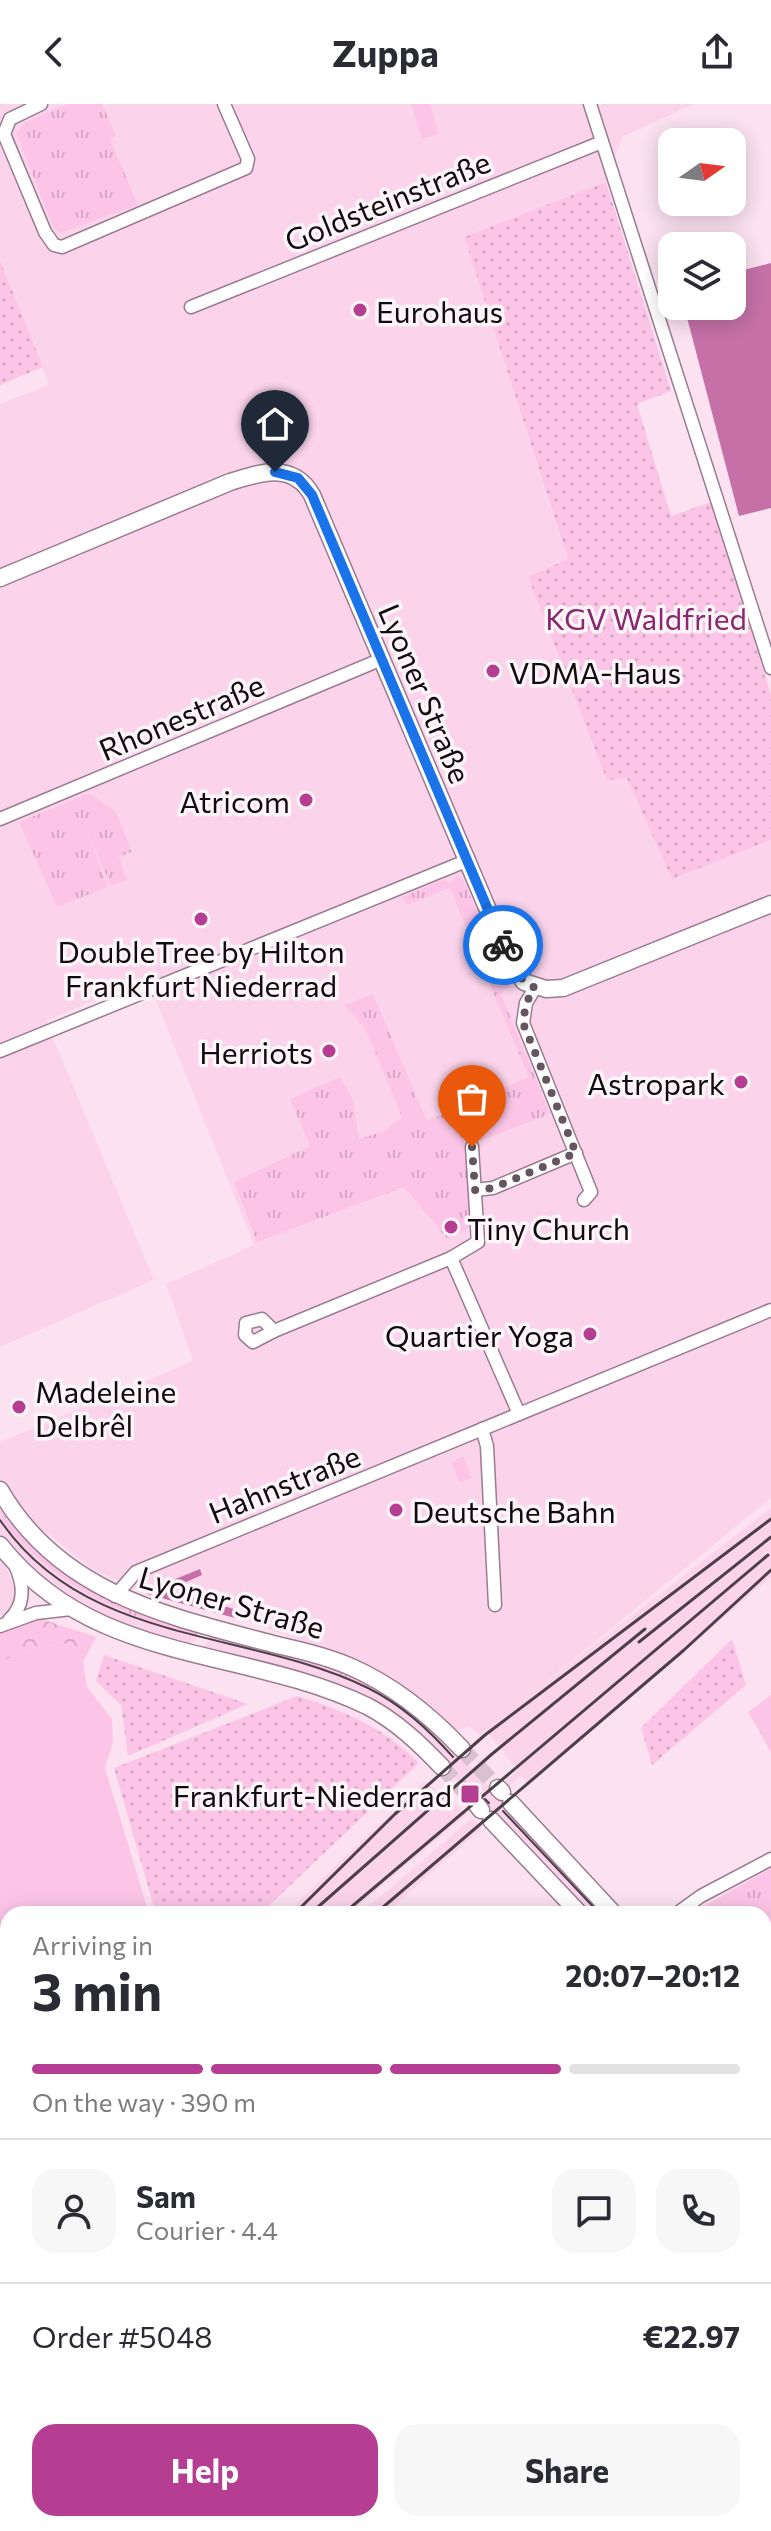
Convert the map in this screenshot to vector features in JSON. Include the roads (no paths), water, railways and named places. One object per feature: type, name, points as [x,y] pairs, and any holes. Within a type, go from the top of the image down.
[{"type":"main road","name":"Lyoner Straße","points":[[0,578],[217,486],[254,474],[283,472],[298,478],[312,495],[517,975],[535,988]]},
{"type":"main road","points":[[535,988],[552,989],[574,984],[771,904]]},
{"type":"main road","name":"Lyoner Straße","points":[[0,1490],[24,1527],[56,1558],[115,1596],[199,1624],[324,1657],[360,1671],[416,1706],[462,1749]]},
{"type":"main road","name":"Lyoner Straße","points":[[0,1545],[15,1565],[71,1609],[121,1633],[314,1687],[365,1706],[398,1725],[442,1767]]},
{"type":"main road","points":[[179,1651],[195,1648],[201,1643],[204,1634],[199,1624]]},
{"type":"main road","points":[[503,1794],[607,1906]]},
{"type":"main road","points":[[483,1812],[572,1906]]},
{"type":"street","points":[[41,104],[10,119],[4,134],[45,232],[54,245],[62,247],[246,168],[248,159],[224,104]]},
{"type":"street","points":[[590,104],[771,668]]},
{"type":"street","name":"Goldsteinstraße","points":[[191,307],[602,142]]},
{"type":"street","name":"Rhonestraße","points":[[0,819],[382,659]]},
{"type":"street","points":[[0,1051],[466,861]]},
{"type":"street","points":[[535,988],[526,1003],[523,1023],[591,1192],[584,1200]]},
{"type":"street","points":[[274,1331],[451,1258],[478,1242],[472,1147]]},
{"type":"street","points":[[475,1190],[493,1188],[576,1153]]},
{"type":"street","points":[[451,1258],[519,1414]]},
{"type":"street","name":"Hahnstraße","points":[[115,1596],[136,1572],[771,1310]]},
{"type":"street","points":[[482,1429],[487,1446],[495,1605]]},
{"type":"street","points":[[2,1625],[15,1615],[22,1600],[22,1583],[15,1565]]},
{"type":"street","points":[[2,1625],[43,1611],[71,1609]]},
{"type":"street","points":[[688,1906],[712,1889],[771,1859]]},
{"type":"tunnel","points":[[462,1749],[498,1788]]},
{"type":"tunnel","points":[[442,1767],[477,1805]]},
{"type":"tram line","points":[[0,1520],[35,1561],[76,1591],[122,1613],[170,1629],[271,1654],[368,1688],[414,1718],[453,1757]]},
{"type":"tram line","points":[[485,1799],[489,1803]]},
{"type":"tram line","points":[[503,1811],[592,1906]]},
{"type":"railway","points":[[302,1906],[395,1814],[485,1735],[771,1519]]},
{"type":"railway","points":[[639,1642],[771,1537]]},
{"type":"railway","points":[[352,1906],[768,1555]]},
{"type":"railway","points":[[384,1906],[684,1650],[771,1570]]},
{"type":"railway","points":[[319,1906],[492,1754],[645,1629]]},
{"type":"place","name":"Eurohaus","points":[[360,310]]},
{"type":"place","name":"VDMA-Haus","points":[[493,671]]},
{"type":"place","name":"Atricom","points":[[306,800]]},
{"type":"place","name":"DoubleTree by Hilton Frankfurt Niederrad","points":[[201,919]]},
{"type":"place","name":"Herriots","points":[[329,1051]]},
{"type":"place","name":"Astropark","points":[[741,1082]]},
{"type":"place","name":"Tiny Church","points":[[451,1227]]},
{"type":"place","name":"Quartier Yoga","points":[[590,1334]]},
{"type":"place","name":"Madeleine Delbrêl","points":[[19,1407]]},
{"type":"place","name":"Deutsche Bahn","points":[[396,1510]]},
{"type":"place","name":"Frankfurt-Niederrad","points":[[470,1794]]},
{"type":"park label","name":"KGV Waldfried","points":[[646,617]]}]
